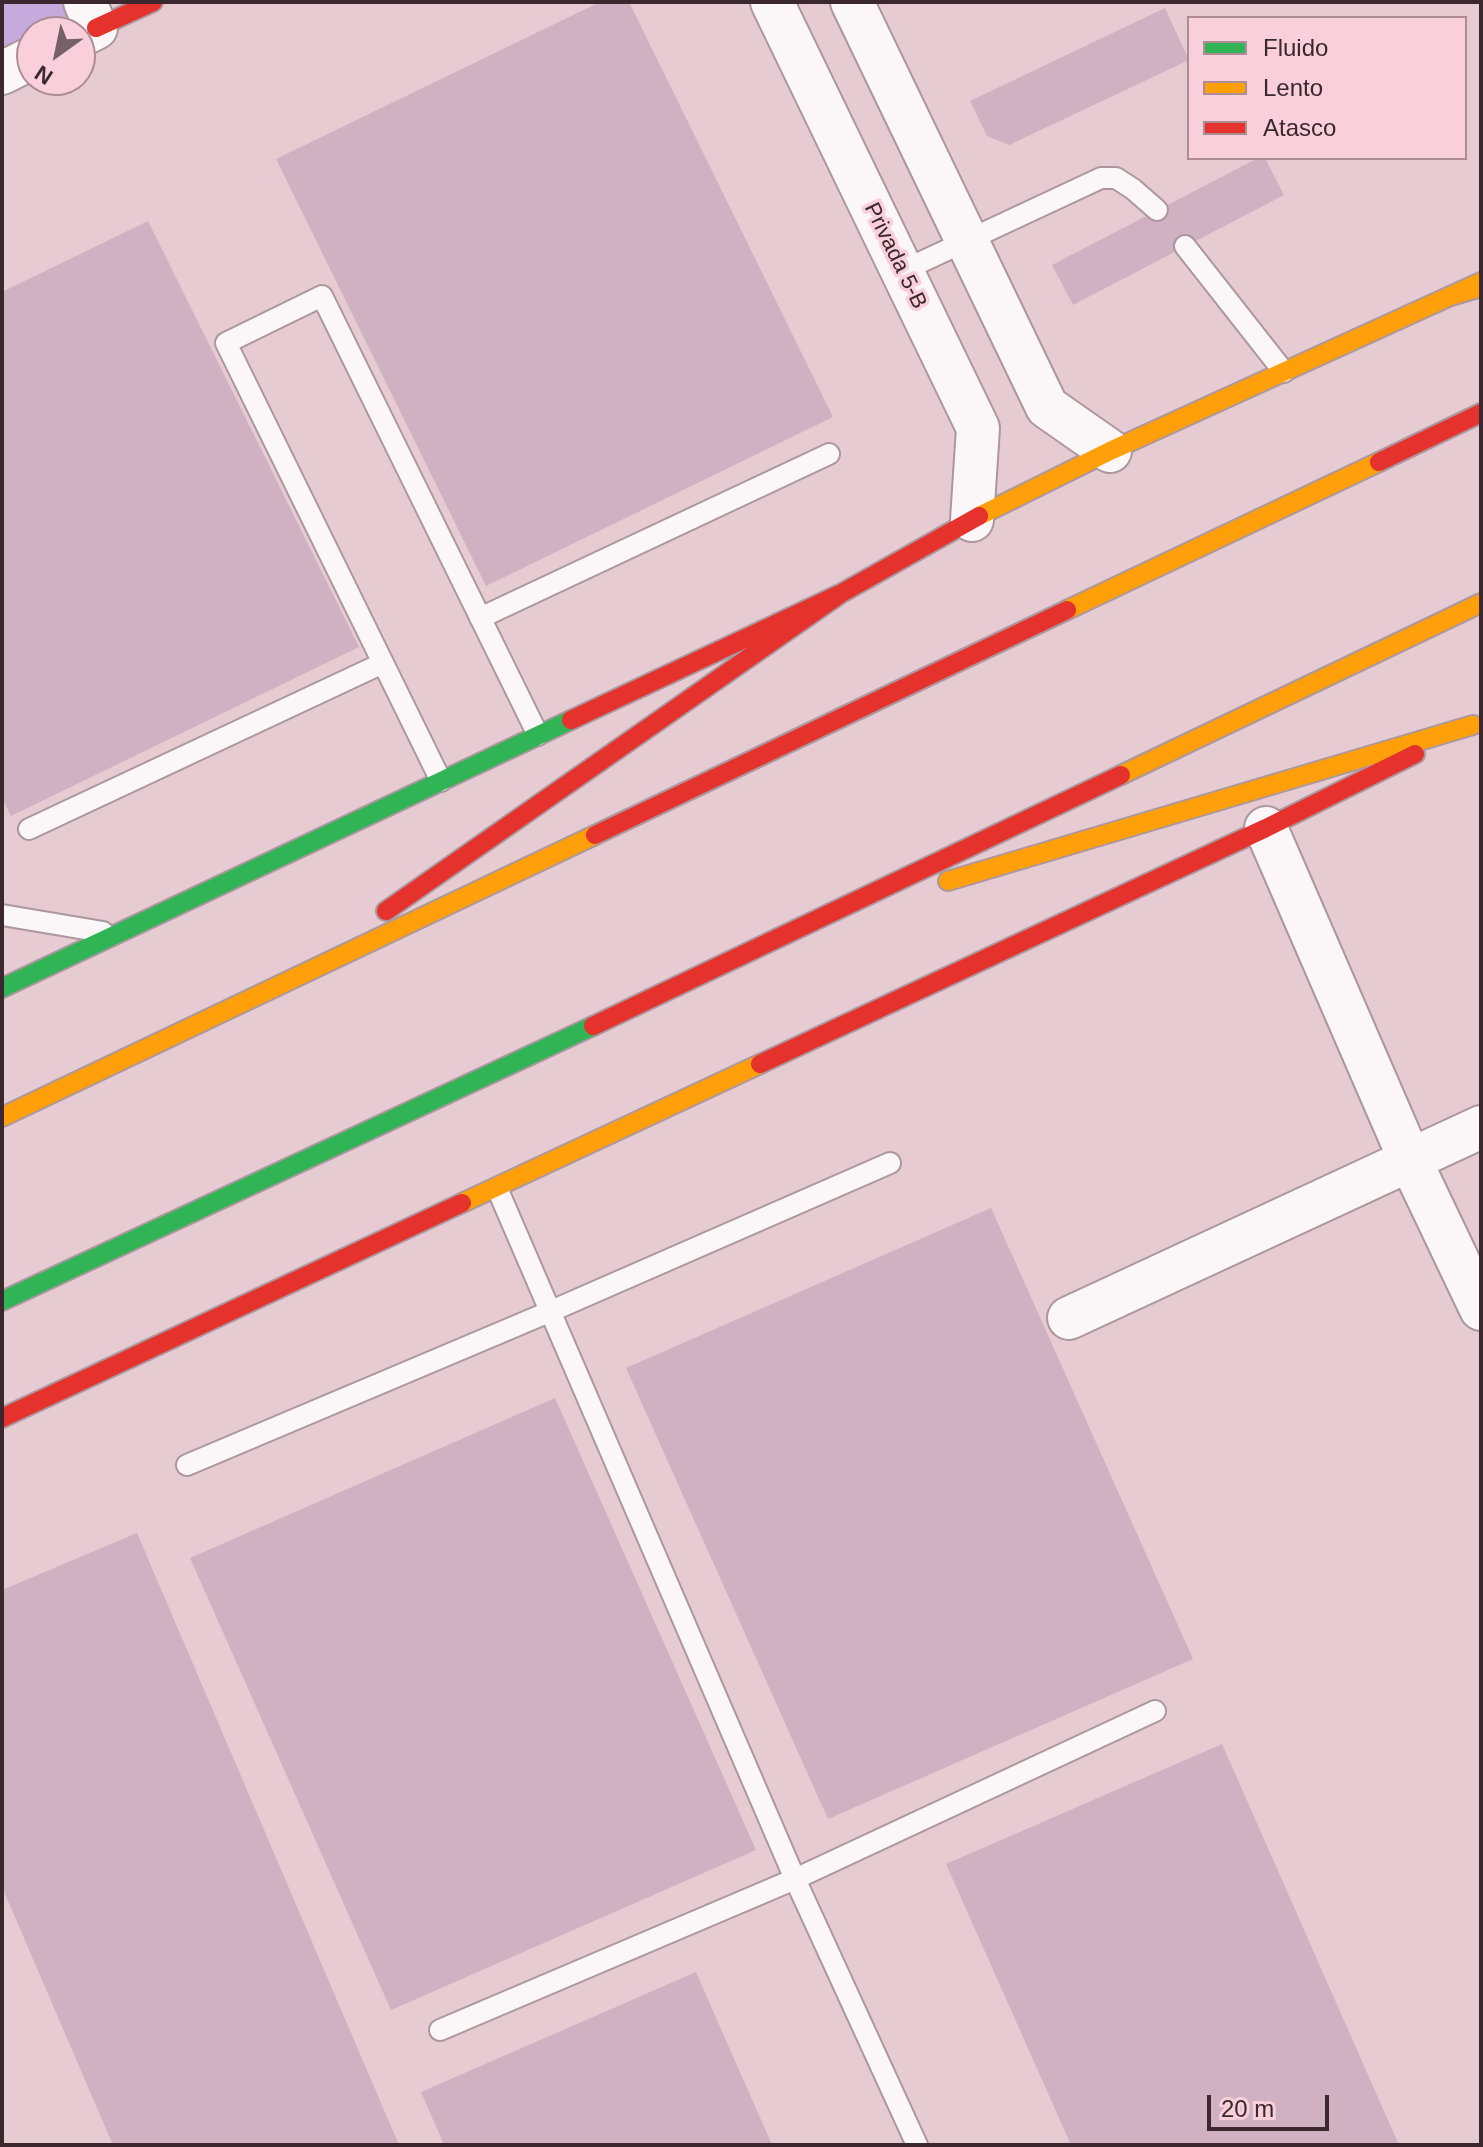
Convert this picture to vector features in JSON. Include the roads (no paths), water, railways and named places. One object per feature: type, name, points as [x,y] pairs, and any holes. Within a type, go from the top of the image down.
[{"type":"main road","points":[[96,19],[153,2]]},
{"type":"main road","points":[[2,988],[840,594],[972,520],[1110,451],[1481,284]]},
{"type":"main road","points":[[2,1117],[1481,413]]},
{"type":"main road","points":[[267,992],[840,594]]},
{"type":"main road","points":[[2,1301],[819,920],[1481,603]]},
{"type":"main road","points":[[819,920],[1477,724]]},
{"type":"main road","points":[[2,1418],[1266,828],[1477,724]]},
{"type":"street","name":"Privada 5-B","points":[[772,2],[978,428],[972,520]]},
{"type":"street","points":[[852,2],[1047,407],[1110,451]]},
{"type":"street","points":[[1266,828],[1410,1160],[1481,1309]]},
{"type":"street","points":[[1069,1318],[1481,1127]]},
{"type":"lane","points":[[902,271],[1101,178],[1116,178],[1157,210]]},
{"type":"lane","points":[[1185,246],[1284,372]]},
{"type":"lane","points":[[441,781],[226,343],[322,296],[538,735]]},
{"type":"lane","points":[[480,618],[829,454]]},
{"type":"lane","points":[[29,829],[383,663]]},
{"type":"lane","points":[[2,915],[115,934]]},
{"type":"lane","points":[[187,1465],[890,1163]]},
{"type":"lane","points":[[497,1188],[795,1879],[917,2145]]},
{"type":"lane","points":[[440,2030],[795,1879],[1155,1711]]}]
